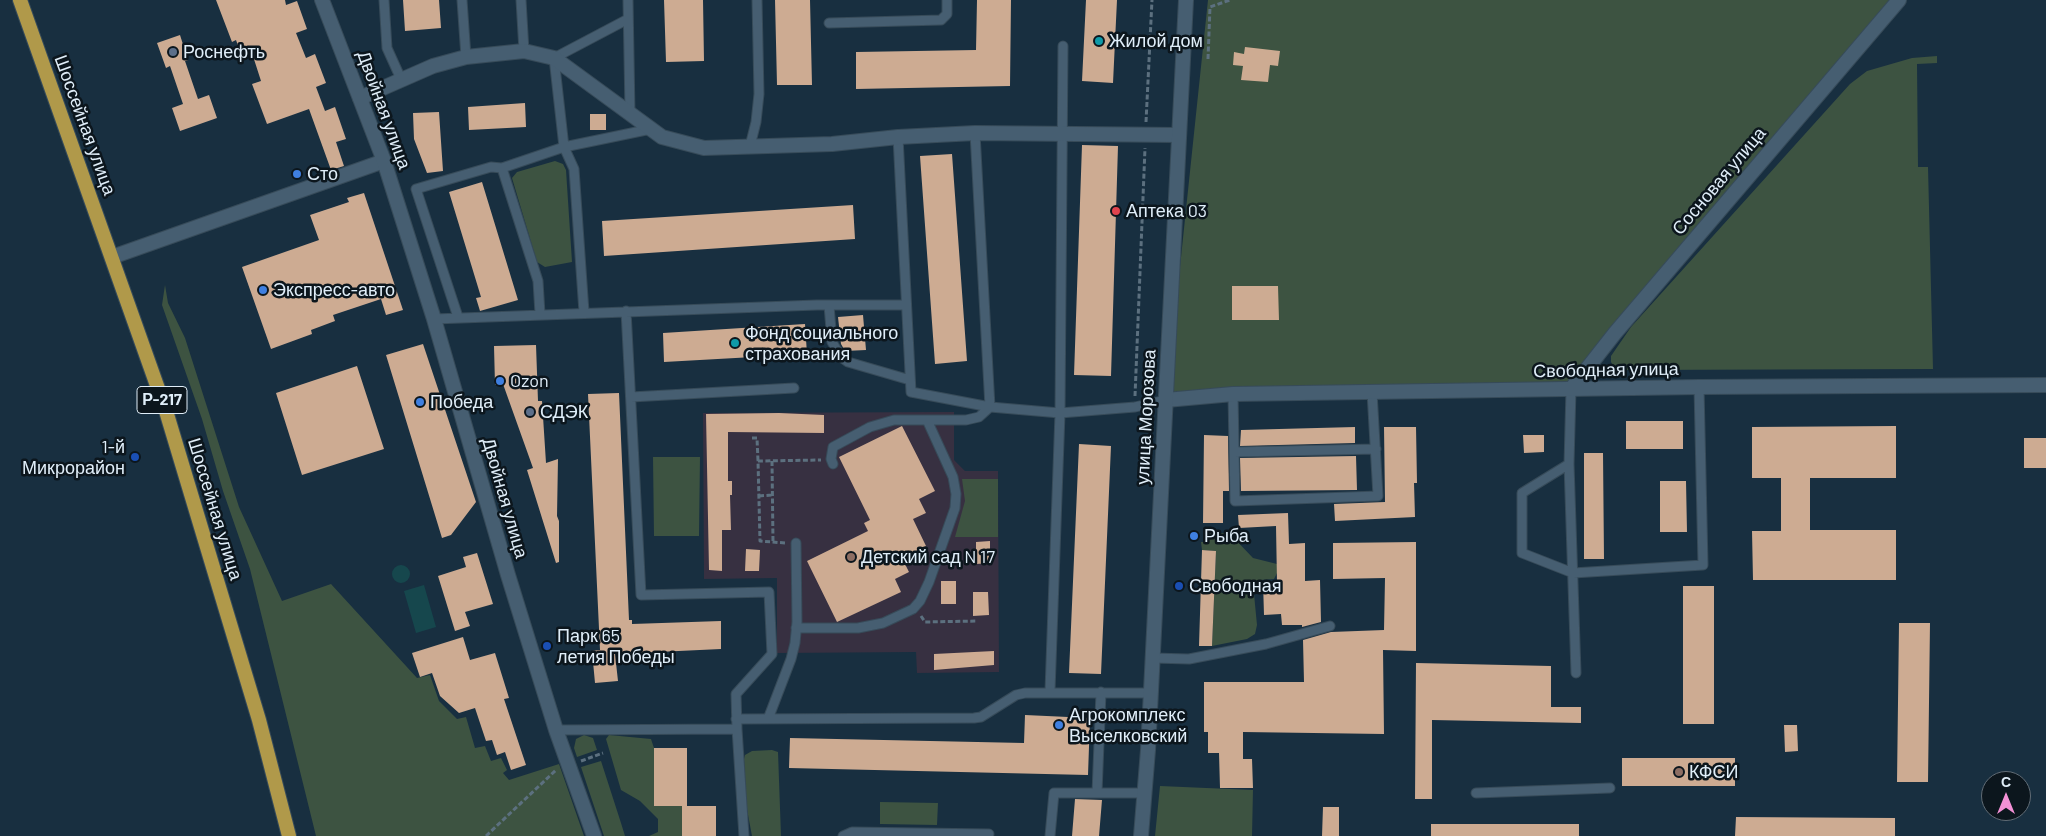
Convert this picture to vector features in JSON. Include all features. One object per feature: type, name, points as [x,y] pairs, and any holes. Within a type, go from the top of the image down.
[{"type":"highway","name":"Шоссейная улица","points":[[20,0],[166,411],[260,720],[289,836]]},
{"type":"street","name":"Двойная улица","points":[[322,0],[384,161],[434,319],[508,575],[556,730],[594,836]]},
{"type":"street","name":"улица Морозова","points":[[1141,836],[1153,658],[1186,0]]},
{"type":"street","name":"Сосновая улица","points":[[1571,389],[1615,333],[1899,0]]},
{"type":"street","points":[[360,98],[433,66],[466,57],[524,51],[554,58],[662,137],[704,148],[832,144],[898,137],[975,133],[1178,135]]},
{"type":"street","points":[[112,257],[384,161]]},
{"type":"street","name":"Свободная улица","points":[[1166,400],[1233,394],[1699,387],[2046,385]]},
{"type":"lane","points":[[384,0],[388,48],[401,79]]},
{"type":"lane","points":[[462,0],[466,57]]},
{"type":"lane","points":[[521,0],[524,51]]},
{"type":"lane","points":[[628,0],[630,113]]},
{"type":"lane","points":[[750,146],[756,122],[759,94],[756,0]]},
{"type":"lane","points":[[829,23],[941,20],[947,14],[947,0]]},
{"type":"lane","points":[[584,312],[574,169],[564,147],[554,58],[628,19]]},
{"type":"lane","points":[[1050,691],[1060,413],[1063,46]]},
{"type":"lane","points":[[458,317],[416,189],[492,167],[502,168],[564,147],[652,129]]},
{"type":"lane","points":[[975,133],[990,407]]},
{"type":"lane","points":[[898,137],[905,305],[911,392],[990,407],[1060,413],[1135,407],[1166,400]]},
{"type":"lane","points":[[502,168],[538,281],[540,314]]},
{"type":"lane","points":[[434,319],[584,312],[829,305],[905,305]]},
{"type":"lane","points":[[829,305],[832,342],[841,357],[848,362],[910,380]]},
{"type":"lane","points":[[626,311],[641,595],[769,592],[772,654],[736,694],[744,836]]},
{"type":"lane","points":[[1569,464],[1522,493],[1522,553],[1572,573],[1703,565],[1699,387]]},
{"type":"lane","points":[[631,397],[794,388]]},
{"type":"lane","points":[[1571,389],[1569,464],[1576,673]]},
{"type":"lane","points":[[1233,394],[1235,501],[1378,496],[1372,392]]},
{"type":"lane","points":[[832,462],[833,447],[870,427],[894,420],[966,420],[979,417],[990,407]]},
{"type":"lane","points":[[796,628],[870,626],[884,623],[915,607],[920,601],[929,582],[955,508],[956,494],[953,477],[927,420]]},
{"type":"lane","points":[[1234,452],[1376,449]]},
{"type":"lane","points":[[768,718],[791,659],[796,628],[796,543]]},
{"type":"lane","points":[[1153,658],[1189,659],[1266,644],[1330,626]]},
{"type":"lane","points":[[736,719],[974,718],[981,717],[1016,695],[1050,691],[1151,693]]},
{"type":"lane","points":[[1097,793],[1102,692]]},
{"type":"lane","points":[[556,730],[737,729]]},
{"type":"lane","points":[[1476,793],[1610,788]]},
{"type":"lane","points":[[1050,836],[1054,792],[1145,793]]},
{"type":"lane","points":[[843,836],[852,832],[989,834]]},
{"type":"path","points":[[1135,407],[1152,0]]},
{"type":"path","points":[[1208,59],[1210,7],[1230,0]]},
{"type":"path","points":[[752,438],[757,438],[760,541],[796,543]]},
{"type":"path","points":[[758,461],[832,462]]},
{"type":"path","points":[[772,461],[773,542]]},
{"type":"path","points":[[759,496],[772,495]]},
{"type":"path","points":[[915,607],[925,622],[977,621]]},
{"type":"path","points":[[486,836],[539,789],[554,771],[603,753]]},
{"type":"shaded area","points":[[1208,0],[1899,0],[1571,389],[1166,400]]},
{"type":"shaded area","points":[[1937,56],[1937,63],[1917,64],[1918,167],[1928,167],[1933,369],[1615,369],[1611,362],[1611,356],[1631,327],[1850,84],[1867,71],[1912,58]]},
{"type":"shaded area","points":[[555,161],[563,164],[566,170],[572,262],[545,267],[537,262],[512,178],[517,172]]},
{"type":"shaded area","points":[[165,285],[168,303],[185,338],[239,507],[282,601],[331,584],[417,678],[430,675],[439,701],[457,719],[466,717],[475,748],[485,746],[491,761],[501,758],[507,770],[503,773],[509,780],[559,764],[584,836],[316,836],[250,569],[223,491],[202,419],[162,305]]},
{"type":"shaded area","name":"Детский сад N 17","points":[[954,412],[954,460],[965,471],[998,471],[999,672],[917,673],[916,652],[777,653],[777,578],[704,579],[703,413]]},
{"type":"shaded area","points":[[653,457],[700,457],[699,536],[654,536]]},
{"type":"shaded area","points":[[962,479],[998,479],[998,537],[955,537],[965,501]]},
{"type":"shaded area","points":[[1205,533],[1223,533],[1232,536],[1253,558],[1277,564],[1277,573],[1274,579],[1260,580],[1256,583],[1254,594],[1257,625],[1255,634],[1247,639],[1212,646],[1216,551],[1202,550],[1201,542],[1205,542]]},
{"type":"shaded area","points":[[401,565],[407,568],[410,574],[407,580],[401,583],[395,580],[392,574],[395,568]]},
{"type":"shaded area","points":[[424,585],[436,627],[416,633],[404,591]]},
{"type":"shaded area","points":[[584,735],[593,738],[597,750],[577,757],[574,748],[576,739]]},
{"type":"shaded area","points":[[609,735],[651,739],[654,748],[654,806],[682,806],[682,836],[649,836],[658,832],[658,819],[640,801],[621,790],[606,739]]},
{"type":"shaded area","points":[[772,750],[778,752],[781,836],[752,836],[745,799],[744,759],[745,755],[752,751]]},
{"type":"shaded area","points":[[601,761],[625,836],[604,836],[581,767]]},
{"type":"shaded area","points":[[1160,786],[1253,790],[1252,836],[1155,836]]},
{"type":"shaded area","points":[[880,802],[938,803],[937,825],[880,824]]},
{"type":"building","points":[[216,0],[285,0],[286,5],[297,1],[307,29],[296,33],[306,58],[315,54],[326,83],[316,87],[325,111],[335,107],[346,139],[336,142],[344,166],[331,170],[309,109],[267,124],[252,84],[261,81],[252,53],[242,57],[236,40],[232,42]]},
{"type":"building","points":[[403,0],[439,0],[441,28],[405,31]]},
{"type":"building","points":[[664,0],[703,0],[704,61],[666,62]]},
{"type":"building","points":[[775,0],[810,0],[812,85],[777,85]]},
{"type":"building","points":[[977,0],[1011,0],[1010,86],[856,89],[856,52],[976,50]]},
{"type":"building","name":"Жилой дом","points":[[1086,0],[1117,0],[1113,83],[1082,81]]},
{"type":"building","points":[[180,35],[188,60],[185,61],[198,99],[209,95],[217,118],[180,131],[172,108],[183,104],[170,66],[166,68],[157,43]]},
{"type":"building","points":[[1245,47],[1280,51],[1278,66],[1270,65],[1268,82],[1241,80],[1243,66],[1233,65],[1234,52],[1244,54]]},
{"type":"building","points":[[525,103],[526,127],[469,130],[468,107]]},
{"type":"building","points":[[439,112],[443,171],[427,173],[414,139],[413,113]]},
{"type":"building","points":[[590,114],[606,114],[606,130],[590,130]]},
{"type":"building","points":[[1082,145],[1118,146],[1111,376],[1074,375]]},
{"type":"building","points":[[952,154],[967,361],[935,364],[920,156]]},
{"type":"building","points":[[482,182],[518,300],[480,311],[476,298],[481,297],[449,192]]},
{"type":"building","points":[[364,193],[403,310],[386,315],[381,299],[333,315],[335,321],[311,330],[312,334],[271,349],[242,267],[319,240],[310,215],[349,202],[347,198]]},
{"type":"building","points":[[853,205],[855,239],[604,256],[602,221]]},
{"type":"building","points":[[1232,286],[1278,286],[1279,320],[1232,320]]},
{"type":"building","points":[[863,315],[866,350],[845,351],[841,344],[838,317]]},
{"type":"building","name":"Фонд социального страхования","points":[[805,324],[807,354],[664,362],[663,333]]},
{"type":"building","points":[[423,344],[476,502],[451,535],[442,538],[386,355]]},
{"type":"building","points":[[536,345],[538,401],[542,401],[546,463],[558,459],[557,516],[559,521],[559,562],[556,563],[527,470],[533,468],[503,384],[495,385],[494,346]]},
{"type":"building","points":[[357,366],[384,449],[302,475],[276,393]]},
{"type":"building","points":[[619,393],[629,620],[632,620],[632,624],[721,621],[721,649],[615,654],[618,681],[595,683],[592,651],[600,650],[588,394]]},
{"type":"building","points":[[779,413],[824,415],[824,433],[728,432],[728,481],[732,481],[732,495],[730,495],[731,530],[722,530],[722,571],[709,570],[706,414]]},
{"type":"building","points":[[1626,421],[1683,421],[1683,449],[1626,449]]},
{"type":"building","points":[[902,426],[935,491],[919,499],[926,513],[913,519],[926,546],[902,558],[909,572],[895,579],[901,592],[837,622],[807,561],[868,531],[864,523],[870,520],[839,457]]},
{"type":"building","points":[[1896,426],[1896,478],[1810,478],[1810,530],[1896,530],[1896,580],[1753,580],[1752,531],[1781,531],[1781,478],[1752,478],[1752,427]]},
{"type":"building","points":[[1355,427],[1355,443],[1240,446],[1241,430]]},
{"type":"building","points":[[1384,427],[1416,427],[1417,483],[1414,483],[1415,517],[1335,521],[1334,504],[1385,502]]},
{"type":"building","points":[[1204,435],[1228,436],[1229,491],[1223,491],[1223,523],[1203,523]]},
{"type":"building","points":[[1523,435],[1544,435],[1544,452],[1524,453]]},
{"type":"building","points":[[2024,438],[2046,438],[2046,468],[2024,468]]},
{"type":"building","points":[[1079,444],[1111,446],[1101,674],[1069,673]]},
{"type":"building","points":[[1584,453],[1603,453],[1604,559],[1584,559]]},
{"type":"building","points":[[1356,456],[1357,490],[1241,491],[1240,458]]},
{"type":"building","points":[[1660,481],[1686,481],[1687,532],[1660,532]]},
{"type":"building","points":[[1288,513],[1289,544],[1305,543],[1305,581],[1320,580],[1321,622],[1302,627],[1302,625],[1282,625],[1281,614],[1264,615],[1263,582],[1277,582],[1276,526],[1239,528],[1238,515]]},
{"type":"building","points":[[990,541],[990,563],[976,564],[976,542]]},
{"type":"building","points":[[1416,542],[1416,651],[1383,650],[1384,734],[1243,732],[1243,759],[1252,759],[1253,788],[1220,788],[1219,753],[1208,753],[1208,732],[1204,732],[1204,682],[1304,682],[1303,640],[1331,632],[1384,630],[1385,578],[1333,579],[1333,543]]},
{"type":"building","points":[[746,549],[760,550],[759,571],[745,571]]},
{"type":"building","points":[[1202,550],[1216,551],[1212,646],[1199,646]]},
{"type":"building","points":[[477,553],[493,604],[465,612],[470,626],[455,631],[438,576],[466,567],[463,557]]},
{"type":"building","points":[[941,581],[956,581],[956,604],[941,604]]},
{"type":"building","points":[[1683,586],[1714,586],[1714,724],[1683,724]]},
{"type":"building","points":[[973,592],[988,592],[989,615],[973,616]]},
{"type":"building","points":[[1899,623],[1930,623],[1928,782],[1897,782]]},
{"type":"building","points":[[463,637],[470,660],[495,653],[509,698],[504,699],[526,765],[511,770],[505,752],[497,755],[492,740],[486,741],[475,708],[459,713],[440,696],[432,673],[420,677],[412,653]]},
{"type":"building","points":[[994,651],[994,665],[934,670],[934,654]]},
{"type":"building","points":[[1416,663],[1551,666],[1551,707],[1581,707],[1581,723],[1432,720],[1432,799],[1415,799]]},
{"type":"building","points":[[1025,715],[1090,718],[1088,775],[789,768],[790,738],[1024,743]]},
{"type":"building","points":[[1784,725],[1797,725],[1798,751],[1785,752]]},
{"type":"building","points":[[654,748],[687,748],[687,806],[716,806],[716,836],[682,836],[682,806],[654,806]]},
{"type":"building","name":"КФСИ","points":[[1622,758],[1735,758],[1735,786],[1622,786]]},
{"type":"building","points":[[1075,799],[1102,800],[1099,836],[1072,836]]},
{"type":"building","points":[[1323,807],[1339,807],[1339,836],[1322,836]]},
{"type":"building","points":[[1736,817],[1895,818],[1895,836],[1735,836]]},
{"type":"building","points":[[1431,824],[1579,824],[1579,836],[1431,836]]},
{"type":"place","name":"Жилой дом","points":[[1099,41]]},
{"type":"place","name":"Роснефть","points":[[173,52]]},
{"type":"place","name":"Сто","points":[[297,174]]},
{"type":"place","name":"Аптека 03","points":[[1116,211]]},
{"type":"place","name":"Экспресс-авто","points":[[263,290]]},
{"type":"place","name":"Фонд социального страхования","points":[[735,343]]},
{"type":"place","name":"Ozon","points":[[500,381]]},
{"type":"place","name":"Победа","points":[[420,402]]},
{"type":"place","name":"СДЭК","points":[[530,412]]},
{"type":"place","name":"1-й Микрорайон","points":[[135,457]]},
{"type":"place","name":"Рыба","points":[[1194,536]]},
{"type":"place","name":"Детский сад N 17","points":[[851,557]]},
{"type":"place","name":"Свободная","points":[[1179,586]]},
{"type":"place","name":"Парк 65 летия Победы","points":[[547,646]]},
{"type":"place","name":"Агрокомплекс Выселковский","points":[[1059,725]]},
{"type":"place","name":"КФСИ","points":[[1679,772]]}]
